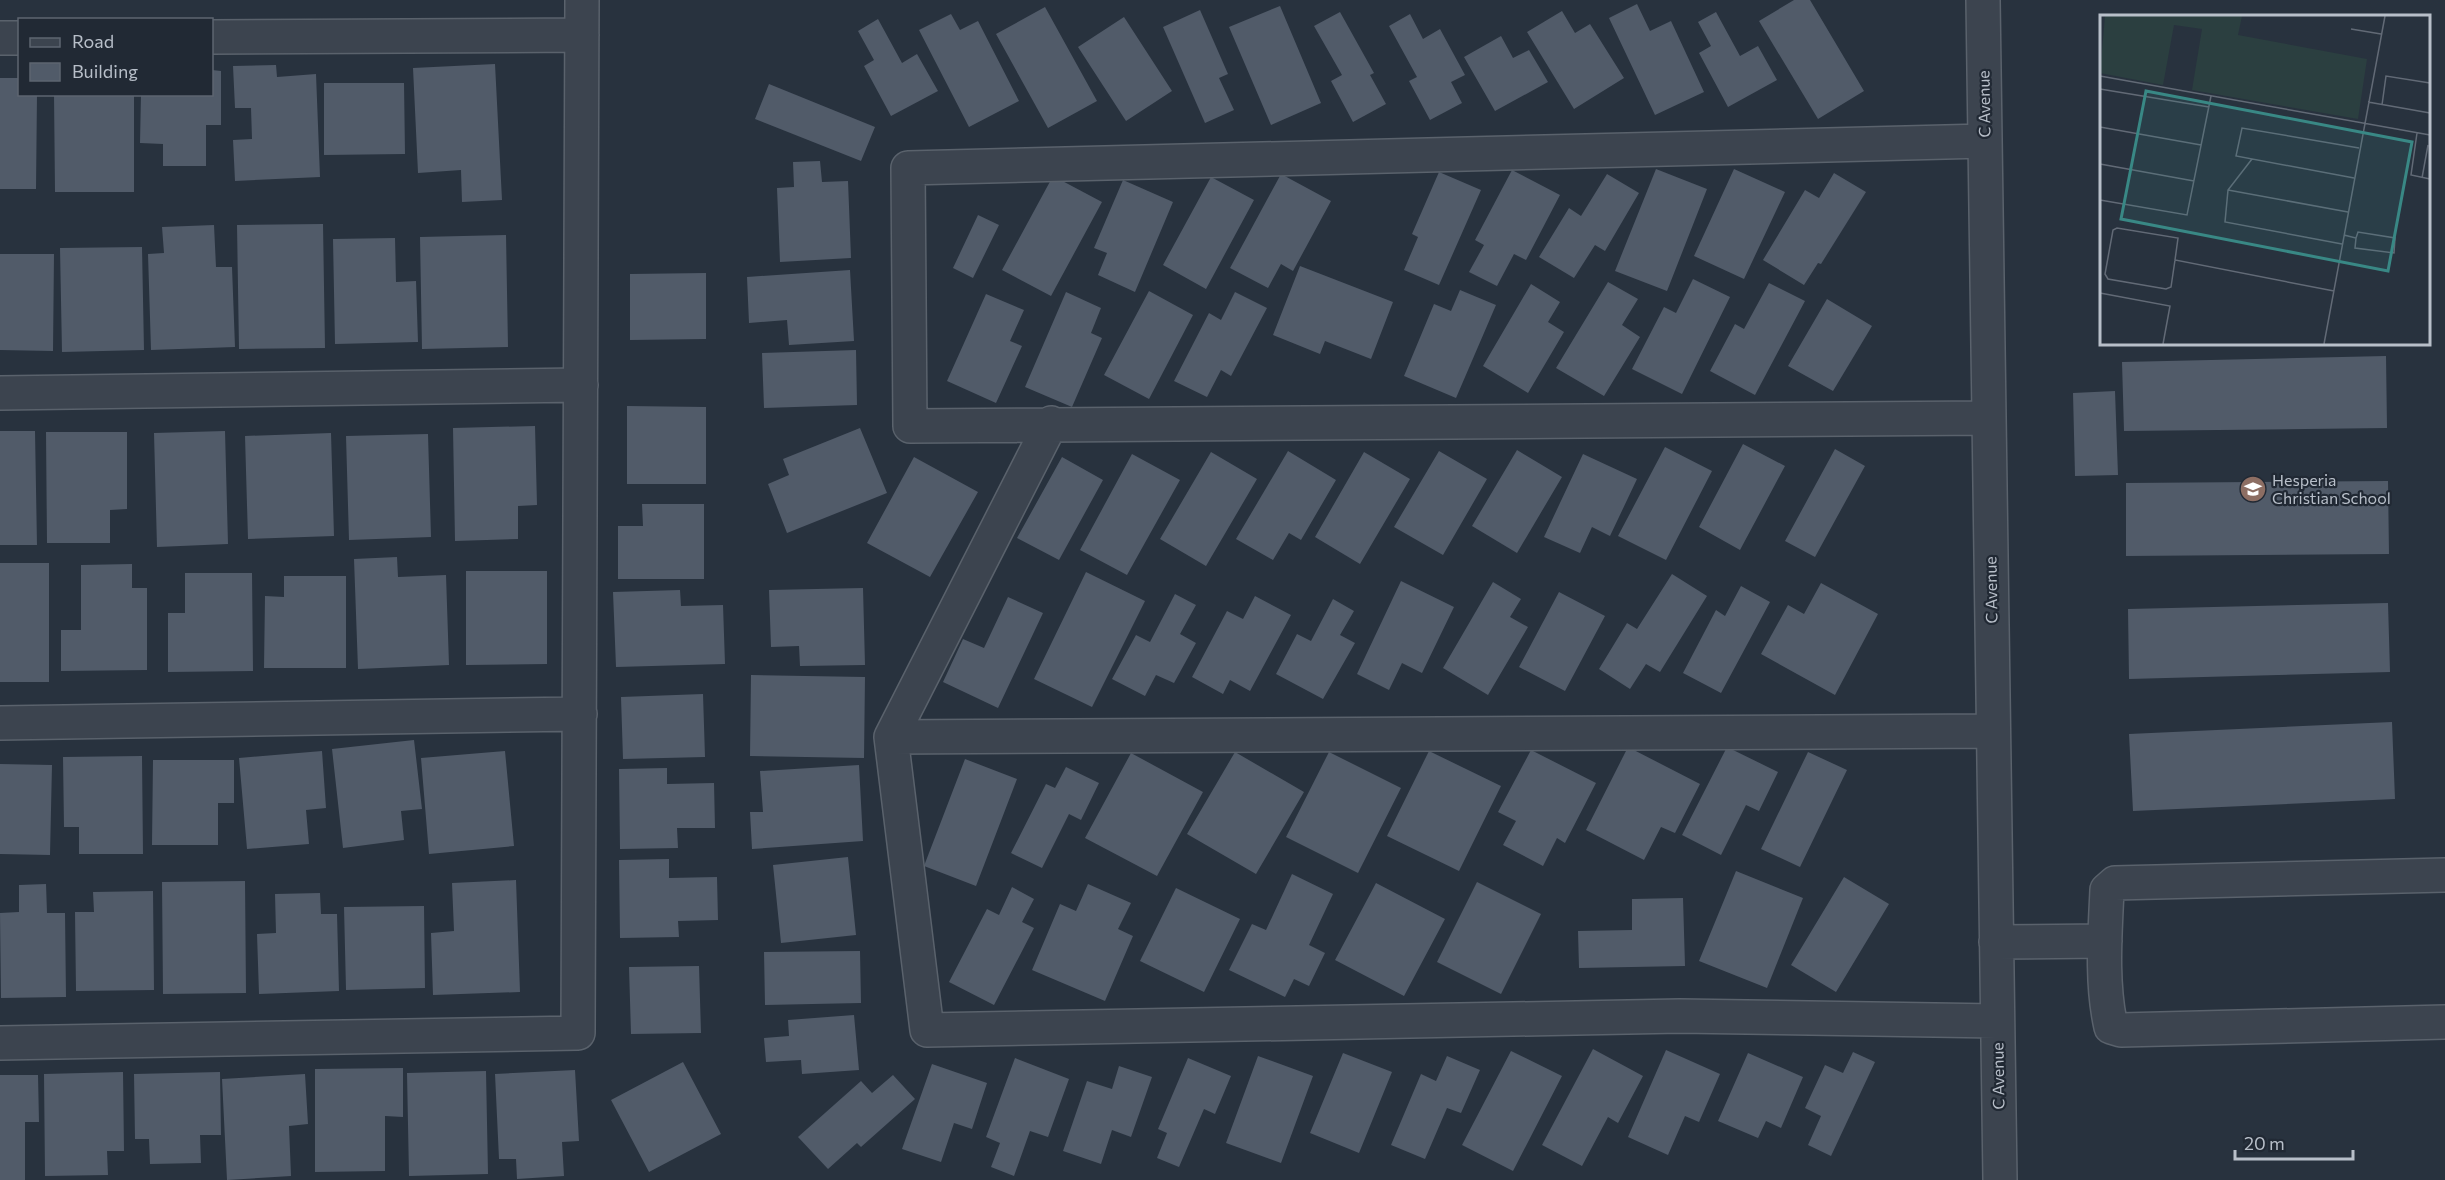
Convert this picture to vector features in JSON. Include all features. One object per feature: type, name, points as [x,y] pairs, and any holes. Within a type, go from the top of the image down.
[{"type":"street","points":[[0,1043],[578,1033],[582,0]]},
{"type":"street","name":"C Avenue","points":[[1983,0],[2000,1180]]},
{"type":"street","points":[[213,37],[582,35]]},
{"type":"street","points":[[0,38],[18,38]]},
{"type":"street","points":[[1985,141],[908,168],[910,426],[1051,423],[1988,418]]},
{"type":"street","points":[[0,393],[581,385]]},
{"type":"street","points":[[1051,423],[891,737],[927,1030],[1680,1016],[1997,1021]]},
{"type":"street","points":[[0,723],[580,714]]},
{"type":"street","points":[[891,737],[1993,731]]},
{"type":"street","points":[[2445,875],[2115,883],[2107,890],[2105,940],[2108,1013],[2111,1027],[2121,1030],[2445,1022]]},
{"type":"street","points":[[1996,942],[2105,940]]},
{"type":"building","points":[[1794,0],[1810,0],[1864,91],[1818,119],[1759,21]]},
{"type":"building","points":[[1637,4],[1650,31],[1671,21],[1704,92],[1655,115],[1609,18]]},
{"type":"building","points":[[1280,6],[1321,103],[1271,125],[1229,27]]},
{"type":"building","points":[[1045,7],[1097,101],[1048,128],[996,34]]},
{"type":"building","points":[[1200,10],[1228,74],[1219,78],[1234,110],[1205,123],[1163,27]]},
{"type":"building","points":[[1562,11],[1575,33],[1590,24],[1624,78],[1574,109],[1527,32]]},
{"type":"building","points":[[1340,12],[1374,73],[1370,75],[1386,104],[1353,122],[1331,81],[1342,75],[1314,26]]},
{"type":"building","points":[[1716,12],[1740,56],[1758,46],[1777,80],[1728,107],[1699,53],[1711,46],[1698,22]]},
{"type":"building","points":[[951,14],[960,30],[978,21],[1019,101],[969,127],[919,30]]},
{"type":"building","points":[[1410,14],[1423,39],[1440,29],[1465,75],[1451,82],[1462,103],[1430,120],[1409,81],[1417,77],[1389,26]]},
{"type":"building","points":[[1124,17],[1172,91],[1126,121],[1078,47]]},
{"type":"building","points":[[878,19],[902,63],[917,54],[938,91],[891,116],[864,66],[874,60],[858,31]]},
{"type":"building","points":[[1501,36],[1513,58],[1529,50],[1548,82],[1495,111],[1464,57]]},
{"type":"building","points":[[495,64],[502,200],[462,202],[461,170],[418,173],[413,68]]},
{"type":"building","points":[[276,65],[277,77],[316,74],[320,177],[235,181],[233,140],[252,139],[251,108],[235,108],[233,66]]},
{"type":"building","points":[[213,70],[221,71],[221,125],[206,125],[206,166],[163,166],[163,144],[140,143],[141,96],[213,96]]},
{"type":"building","points":[[0,78],[18,78],[18,96],[37,96],[36,189],[0,189]]},
{"type":"building","points":[[324,83],[404,83],[405,154],[324,155]]},
{"type":"building","points":[[769,84],[875,127],[861,161],[755,119]]},
{"type":"building","points":[[54,96],[134,96],[134,192],[55,192]]},
{"type":"building","points":[[820,161],[822,182],[848,181],[851,258],[780,262],[777,188],[794,187],[793,162]]},
{"type":"building","points":[[1656,169],[1707,189],[1667,291],[1615,271]]},
{"type":"building","points":[[1734,169],[1785,192],[1744,279],[1694,256]]},
{"type":"building","points":[[1512,170],[1560,195],[1526,260],[1514,254],[1497,286],[1469,272],[1484,245],[1475,240]]},
{"type":"building","points":[[1439,172],[1481,190],[1439,285],[1404,270],[1418,237],[1412,234]]},
{"type":"building","points":[[1834,173],[1866,192],[1821,264],[1818,263],[1804,285],[1763,260],[1805,190],[1819,198]]},
{"type":"building","points":[[1281,174],[1331,201],[1293,271],[1281,264],[1268,288],[1230,268]]},
{"type":"building","points":[[1607,174],[1639,193],[1605,251],[1595,245],[1574,278],[1539,257],[1569,208],[1581,216]]},
{"type":"building","points":[[1053,176],[1102,202],[1051,296],[1002,270]]},
{"type":"building","points":[[1211,177],[1254,200],[1206,289],[1163,265]]},
{"type":"building","points":[[1123,180],[1173,202],[1135,292],[1098,275],[1107,253],[1094,248]]},
{"type":"building","points":[[978,215],[999,225],[973,278],[953,268]]},
{"type":"building","points":[[323,224],[325,348],[239,349],[237,225]]},
{"type":"building","points":[[214,225],[216,267],[232,267],[235,347],[151,350],[148,254],[164,253],[162,227]]},
{"type":"building","points":[[506,235],[508,347],[422,349],[420,237]]},
{"type":"building","points":[[395,238],[396,282],[416,281],[418,342],[335,344],[333,239]]},
{"type":"building","points":[[142,247],[144,350],[62,352],[60,248]]},
{"type":"building","points":[[0,254],[54,254],[53,351],[0,350]]},
{"type":"building","points":[[1300,266],[1393,302],[1371,359],[1325,341],[1320,354],[1273,335]]},
{"type":"building","points":[[850,270],[854,341],[789,345],[787,320],[749,323],[747,277]]},
{"type":"building","points":[[706,273],[706,339],[630,340],[630,274]]},
{"type":"building","points":[[1693,279],[1730,297],[1682,394],[1632,369],[1664,307],[1676,313]]},
{"type":"building","points":[[1608,282],[1638,299],[1622,325],[1640,337],[1604,396],[1556,368]]},
{"type":"building","points":[[1769,283],[1805,301],[1755,395],[1710,371],[1735,324],[1744,329]]},
{"type":"building","points":[[1531,284],[1560,302],[1548,322],[1564,332],[1528,393],[1483,366]]},
{"type":"building","points":[[1460,290],[1496,305],[1456,398],[1404,376],[1434,304],[1451,311]]},
{"type":"building","points":[[1149,291],[1193,315],[1149,399],[1104,375]]},
{"type":"building","points":[[1066,292],[1101,308],[1091,333],[1102,338],[1072,407],[1025,387]]},
{"type":"building","points":[[1235,292],[1267,308],[1231,376],[1221,370],[1207,397],[1174,381],[1209,313],[1221,320]]},
{"type":"building","points":[[986,294],[1024,310],[1010,341],[1022,346],[996,403],[947,381]]},
{"type":"building","points":[[1827,299],[1872,326],[1833,391],[1788,366]]},
{"type":"building","points":[[856,350],[857,405],[764,408],[762,353]]},
{"type":"building","points":[[2386,356],[2387,428],[2124,431],[2122,362]]},
{"type":"building","points":[[2115,391],[2118,475],[2075,476],[2073,393]]},
{"type":"building","points":[[627,406],[706,407],[706,484],[627,484]]},
{"type":"building","points":[[535,426],[537,505],[518,506],[518,539],[455,541],[453,428]]},
{"type":"building","points":[[860,428],[887,493],[787,533],[768,484],[789,475],[783,459]]},
{"type":"building","points":[[0,431],[35,431],[37,545],[0,545]]},
{"type":"building","points":[[225,431],[228,544],[157,547],[154,433]]},
{"type":"building","points":[[46,432],[127,432],[127,509],[110,510],[110,543],[47,543]]},
{"type":"building","points":[[331,433],[334,536],[248,539],[245,436]]},
{"type":"building","points":[[428,434],[431,537],[349,540],[346,436]]},
{"type":"building","points":[[1743,444],[1785,466],[1740,550],[1699,527]]},
{"type":"building","points":[[1665,447],[1712,471],[1666,560],[1618,536]]},
{"type":"building","points":[[1835,449],[1865,466],[1815,557],[1785,541]]},
{"type":"building","points":[[1517,450],[1562,477],[1517,553],[1472,526]]},
{"type":"building","points":[[1288,451],[1336,480],[1301,540],[1289,533],[1273,560],[1236,539]]},
{"type":"building","points":[[1439,451],[1487,479],[1443,555],[1394,527]]},
{"type":"building","points":[[1211,452],[1257,479],[1206,566],[1160,539]]},
{"type":"building","points":[[1364,452],[1410,479],[1360,564],[1315,537]]},
{"type":"building","points":[[1132,454],[1180,480],[1127,575],[1080,550]]},
{"type":"building","points":[[1583,454],[1637,479],[1610,536],[1592,527],[1580,553],[1544,537]]},
{"type":"building","points":[[914,457],[978,492],[930,577],[867,543]]},
{"type":"building","points":[[1062,457],[1103,480],[1059,560],[1017,538]]},
{"type":"building","points":[[2388,481],[2389,554],[2126,556],[2126,483]]},
{"type":"building","points":[[642,504],[704,504],[704,579],[618,579],[618,526],[643,526]]},
{"type":"building","points":[[397,557],[398,577],[446,575],[449,665],[358,669],[354,559]]},
{"type":"building","points":[[0,563],[49,563],[49,682],[0,682]]},
{"type":"building","points":[[132,564],[132,588],[147,588],[147,670],[61,671],[61,630],[81,630],[81,565]]},
{"type":"building","points":[[466,571],[547,571],[547,664],[466,665]]},
{"type":"building","points":[[1086,572],[1145,601],[1092,707],[1034,679]]},
{"type":"building","points":[[185,573],[252,573],[253,671],[168,672],[168,613],[185,613]]},
{"type":"building","points":[[1672,574],[1707,596],[1660,672],[1646,664],[1630,689],[1599,669],[1627,623],[1637,629]]},
{"type":"building","points":[[284,576],[346,576],[346,668],[264,668],[265,596],[284,597]]},
{"type":"building","points":[[1401,581],[1454,607],[1422,673],[1402,663],[1389,690],[1357,674]]},
{"type":"building","points":[[1493,582],[1521,599],[1510,617],[1528,627],[1488,695],[1443,668]]},
{"type":"building","points":[[1821,583],[1878,614],[1835,695],[1761,654],[1788,605],[1804,614]]},
{"type":"building","points":[[1741,586],[1770,602],[1721,693],[1683,673],[1716,610],[1725,616]]},
{"type":"building","points":[[863,588],[865,665],[800,666],[799,646],[771,647],[769,590]]},
{"type":"building","points":[[680,590],[681,606],[723,605],[725,664],[616,667],[613,592]]},
{"type":"building","points":[[1559,592],[1605,616],[1565,691],[1519,667]]},
{"type":"building","points":[[1175,594],[1196,605],[1180,634],[1196,643],[1174,683],[1156,675],[1145,696],[1112,679],[1136,635],[1150,642]]},
{"type":"building","points":[[1255,596],[1291,615],[1250,691],[1230,680],[1223,694],[1192,677],[1227,611],[1243,619]]},
{"type":"building","points":[[1008,597],[1043,613],[998,708],[943,682],[963,639],[984,648]]},
{"type":"building","points":[[1333,599],[1354,611],[1340,635],[1355,643],[1323,699],[1276,674],[1297,634],[1311,641]]},
{"type":"building","points":[[2388,603],[2390,672],[2129,679],[2128,609]]},
{"type":"building","points":[[751,675],[865,677],[864,758],[750,756]]},
{"type":"building","points":[[703,694],[705,757],[623,759],[621,697]]},
{"type":"building","points":[[2392,722],[2395,799],[2133,811],[2129,734]]},
{"type":"building","points":[[414,740],[422,809],[401,811],[404,840],[343,848],[332,749]]},
{"type":"building","points":[[1628,747],[1700,784],[1675,833],[1661,827],[1644,860],[1586,830]]},
{"type":"building","points":[[1727,747],[1778,772],[1759,811],[1746,805],[1721,855],[1682,835]]},
{"type":"building","points":[[1531,750],[1596,783],[1565,843],[1557,838],[1543,866],[1503,845],[1516,821],[1498,812]]},
{"type":"building","points":[[322,751],[326,808],[306,810],[309,844],[247,849],[239,758]]},
{"type":"building","points":[[505,751],[514,846],[429,854],[421,758]]},
{"type":"building","points":[[1429,751],[1501,786],[1459,871],[1387,836]]},
{"type":"building","points":[[1235,752],[1304,792],[1256,874],[1187,834]]},
{"type":"building","points":[[1329,752],[1401,788],[1358,873],[1286,837]]},
{"type":"building","points":[[1808,752],[1847,770],[1800,867],[1761,849]]},
{"type":"building","points":[[1131,753],[1203,792],[1157,876],[1085,838]]},
{"type":"building","points":[[142,756],[143,854],[79,854],[79,827],[64,827],[63,757]]},
{"type":"building","points":[[965,759],[1017,779],[976,886],[924,866]]},
{"type":"building","points":[[153,760],[234,760],[234,803],[218,803],[218,845],[152,845]]},
{"type":"building","points":[[0,764],[52,765],[50,855],[0,854]]},
{"type":"building","points":[[859,765],[863,841],[752,849],[750,812],[763,812],[760,771]]},
{"type":"building","points":[[1066,767],[1099,783],[1081,820],[1069,814],[1042,868],[1011,853],[1046,784],[1055,788]]},
{"type":"building","points":[[667,768],[667,784],[714,783],[715,828],[677,828],[678,848],[620,849],[619,769]]},
{"type":"building","points":[[848,857],[856,935],[781,943],[773,865]]},
{"type":"building","points":[[669,859],[669,878],[717,877],[718,920],[678,921],[679,937],[620,938],[619,860]]},
{"type":"building","points":[[1736,871],[1803,898],[1767,988],[1699,961]]},
{"type":"building","points":[[1292,874],[1333,894],[1309,945],[1325,953],[1309,986],[1294,979],[1285,997],[1229,970],[1252,924],[1266,930]]},
{"type":"building","points":[[1844,877],[1889,904],[1836,992],[1791,965]]},
{"type":"building","points":[[516,880],[520,992],[433,995],[431,933],[454,931],[452,883]]},
{"type":"building","points":[[245,881],[246,993],[163,994],[162,882]]},
{"type":"building","points":[[1477,882],[1541,914],[1501,994],[1437,962]]},
{"type":"building","points":[[1376,883],[1445,919],[1404,996],[1335,960]]},
{"type":"building","points":[[46,884],[47,913],[65,913],[66,997],[1,998],[0,913],[19,912],[19,885]]},
{"type":"building","points":[[1088,884],[1131,903],[1118,929],[1133,936],[1105,1001],[1032,970],[1060,904],[1076,911]]},
{"type":"building","points":[[1012,887],[1034,899],[1022,922],[1034,928],[994,1005],[949,982],[987,909],[999,915]]},
{"type":"building","points":[[1176,888],[1240,919],[1204,992],[1140,961]]},
{"type":"building","points":[[153,891],[154,990],[76,991],[75,912],[94,912],[93,892]]},
{"type":"building","points":[[320,893],[321,914],[337,914],[339,991],[259,994],[257,934],[276,933],[275,894]]},
{"type":"building","points":[[1683,898],[1685,966],[1579,968],[1578,931],[1632,930],[1632,899]]},
{"type":"building","points":[[424,906],[425,988],[346,990],[344,907]]},
{"type":"building","points":[[860,951],[861,1003],[765,1005],[764,952]]},
{"type":"building","points":[[699,966],[701,1033],[631,1034],[629,967]]},
{"type":"building","points":[[854,1015],[859,1070],[802,1074],[801,1060],[766,1062],[764,1038],[789,1036],[788,1020]]},
{"type":"building","points":[[1593,1049],[1643,1076],[1618,1123],[1608,1117],[1582,1166],[1542,1145]]},
{"type":"building","points":[[1666,1050],[1720,1074],[1699,1122],[1685,1116],[1668,1155],[1628,1137]]},
{"type":"building","points":[[1511,1051],[1562,1076],[1513,1171],[1462,1145]]},
{"type":"building","points":[[1853,1052],[1875,1062],[1831,1156],[1808,1145],[1821,1116],[1805,1108],[1825,1065],[1843,1073]]},
{"type":"building","points":[[1343,1053],[1392,1072],[1359,1153],[1310,1133]]},
{"type":"building","points":[[1748,1053],[1803,1077],[1781,1128],[1766,1121],[1758,1138],[1718,1121]]},
{"type":"building","points":[[1258,1056],[1313,1076],[1281,1163],[1226,1143]]},
{"type":"building","points":[[1447,1056],[1480,1070],[1461,1113],[1447,1108],[1425,1159],[1391,1145],[1421,1074],[1436,1081]]},
{"type":"building","points":[[1015,1058],[1069,1079],[1048,1137],[1030,1131],[1014,1176],[991,1167],[1000,1143],[986,1137]]},
{"type":"building","points":[[1188,1058],[1231,1076],[1215,1114],[1204,1109],[1179,1167],[1157,1158],[1167,1133],[1158,1129]]},
{"type":"building","points":[[683,1062],[721,1134],[649,1172],[611,1100]]},
{"type":"building","points":[[932,1064],[987,1083],[972,1129],[954,1123],[941,1162],[902,1149]]},
{"type":"building","points":[[1119,1066],[1152,1077],[1131,1137],[1112,1130],[1101,1164],[1063,1151],[1087,1081],[1112,1089]]},
{"type":"building","points":[[403,1068],[403,1117],[385,1116],[385,1171],[315,1172],[315,1069]]},
{"type":"building","points":[[575,1070],[579,1141],[562,1142],[564,1176],[517,1179],[516,1159],[499,1159],[495,1074]]},
{"type":"building","points":[[486,1071],[488,1174],[409,1176],[407,1073]]},
{"type":"building","points":[[123,1072],[124,1151],[107,1151],[108,1175],[45,1176],[44,1074]]},
{"type":"building","points":[[220,1072],[221,1135],[200,1135],[201,1163],[150,1164],[149,1139],[135,1139],[134,1074]]},
{"type":"building","points":[[305,1074],[308,1124],[289,1126],[291,1176],[227,1180],[222,1079]]},
{"type":"building","points":[[0,1075],[38,1075],[39,1122],[25,1122],[25,1180],[0,1180]]},
{"type":"building","points":[[893,1075],[915,1099],[861,1147],[857,1143],[828,1169],[798,1137],[861,1081],[872,1093]]},
{"type":"place","name":"Hesperia Christian School","points":[[2253,489]]}]
